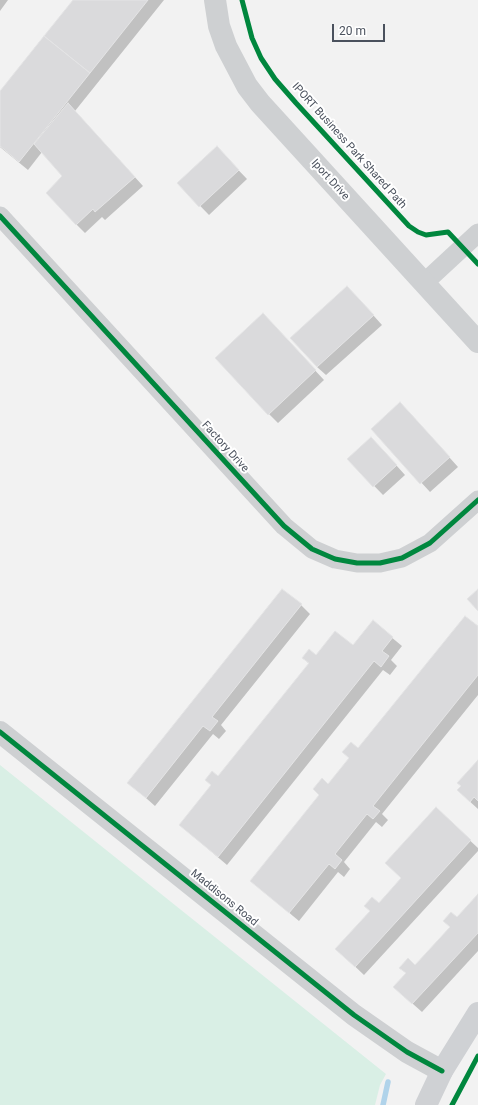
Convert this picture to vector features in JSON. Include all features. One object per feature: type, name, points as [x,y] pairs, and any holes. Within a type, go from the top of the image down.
[{"type":"main road","points":[[426,1105],[442,1071],[478,1013]]},
{"type":"street","name":"Iport Drive","points":[[215,0],[226,46],[247,86],[265,109],[478,342]]},
{"type":"street","name":"Factory Drive","points":[[0,216],[284,526],[312,549],[324,555],[346,562],[368,564],[391,561],[412,553],[430,543],[478,500]]},
{"type":"street","points":[[424,283],[478,233]]},
{"type":"street","name":"Maddisons Road","points":[[0,732],[354,1015],[408,1052],[442,1071]]},
{"type":"green space","points":[[0,765],[386,1074],[380,1085],[375,1105],[0,1105]]},
{"type":"building","points":[[73,0],[148,0],[90,73],[44,36]]},
{"type":"building","points":[[44,36],[90,73],[19,162],[0,146],[0,91]]},
{"type":"building","points":[[68,103],[135,177],[95,212],[93,209],[76,225],[46,193],[62,176],[34,144]]},
{"type":"building","points":[[217,146],[239,170],[199,207],[177,183]]},
{"type":"building","points":[[347,286],[374,315],[317,367],[290,338]]},
{"type":"building","points":[[263,313],[316,370],[268,415],[215,358]]},
{"type":"building","points":[[400,402],[450,457],[420,484],[371,429]]},
{"type":"building","points":[[371,437],[397,465],[373,487],[347,459]]},
{"type":"building","points":[[282,589],[302,604],[212,717],[218,721],[210,731],[203,726],[146,798],[127,783]]},
{"type":"building","points":[[478,589],[478,611],[467,599]]},
{"type":"building","points":[[465,616],[478,626],[478,675],[373,806],[380,811],[373,819],[367,814],[335,854],[342,860],[335,869],[329,864],[289,913],[250,881],[319,795],[313,789],[322,778],[328,784],[349,758],[342,752],[351,742],[358,748]]},
{"type":"building","points":[[373,620],[393,637],[382,651],[389,656],[381,667],[374,661],[218,857],[179,825],[211,785],[205,780],[212,771],[218,776],[309,663],[302,658],[309,649],[316,655],[335,631],[353,645]]},
{"type":"building","points":[[478,760],[478,801],[474,797],[470,802],[457,790],[461,786],[457,783]]},
{"type":"building","points":[[436,807],[471,840],[355,967],[335,949],[370,911],[364,906],[372,897],[379,903],[401,878],[385,863]]},
{"type":"building","points":[[478,894],[478,933],[412,1004],[393,987],[406,973],[399,968],[408,958],[415,965],[450,927],[443,921],[451,912],[457,917]]},
{"type":"waterway","points":[[383,1105],[388,1082]]},
{"type":"cycle path","name":"IPORT Business Park Shared Path","points":[[242,0],[252,38],[261,58],[275,79],[296,103],[409,226],[426,235],[448,232],[478,264]]},
{"type":"cycle path","points":[[0,216],[284,526],[312,549],[335,559],[357,563],[380,563],[402,558],[430,543],[478,500]]},
{"type":"cycle path","points":[[0,732],[354,1015],[407,1052],[442,1071]]},
{"type":"cycle path","points":[[452,1105],[478,1056]]}]
